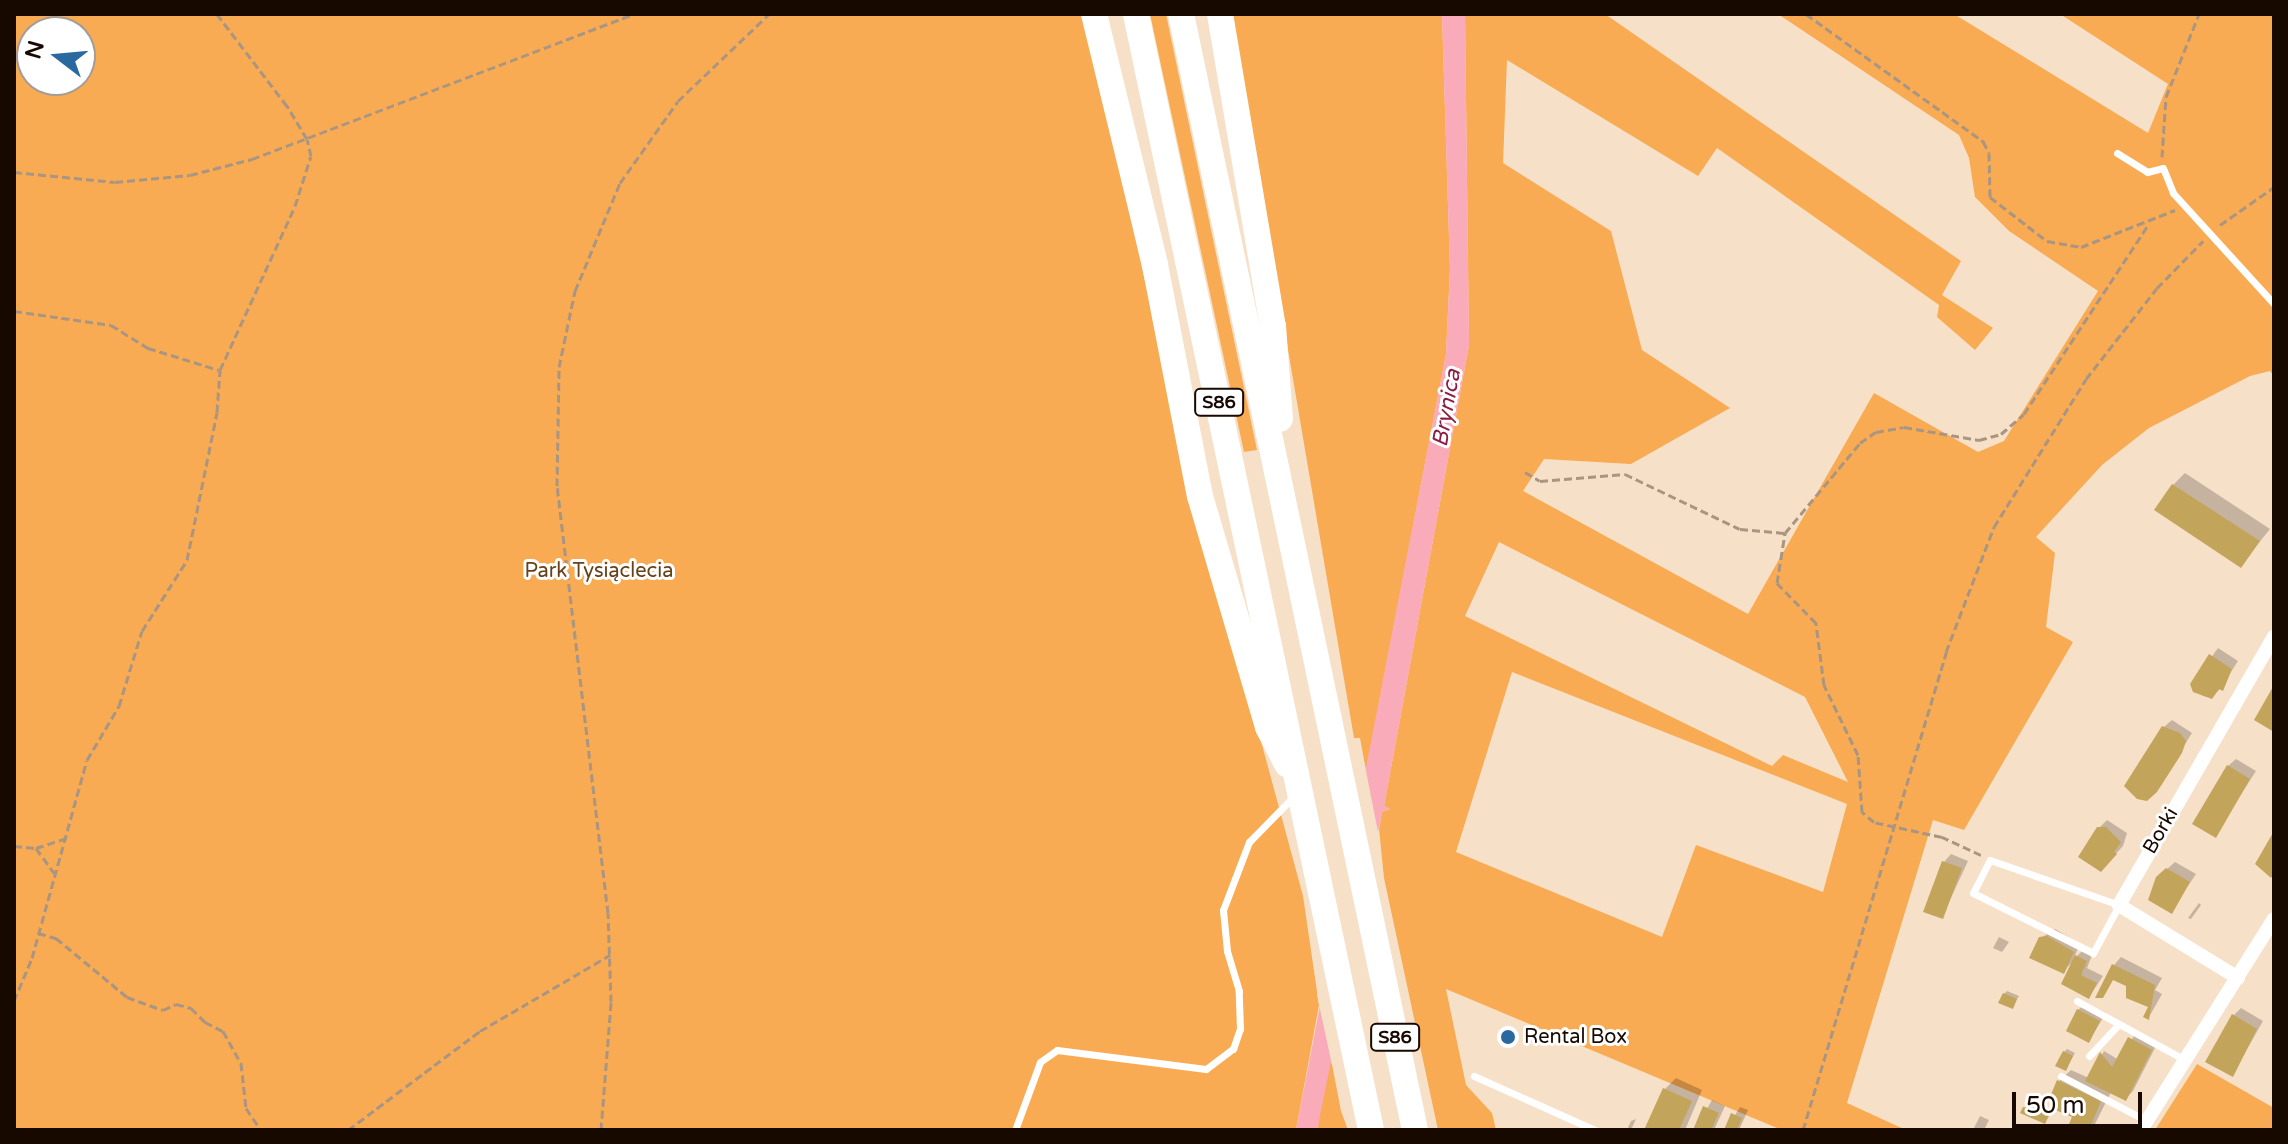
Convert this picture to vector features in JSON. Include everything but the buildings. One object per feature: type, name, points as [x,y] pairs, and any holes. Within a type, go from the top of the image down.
[{"type":"highway","points":[[1094,14],[1146,222],[1200,496],[1268,727],[1301,789]]},
{"type":"highway","name":"S86","points":[[1136,14],[1324,895],[1371,1130]]},
{"type":"highway","name":"S86","points":[[1181,14],[1415,1130]]},
{"type":"highway","points":[[1220,14],[1273,326],[1288,522]]},
{"type":"street","name":"Borki","points":[[2119,905],[2274,637]]},
{"type":"street","points":[[2119,905],[2238,978]]},
{"type":"street","points":[[2144,1125],[2274,919]]},
{"type":"lane","points":[[2117,153],[2147,172],[2163,168],[2173,193],[2212,231],[2274,304]]},
{"type":"lane","points":[[1015,1130],[1040,1062],[1057,1050],[1206,1069],[1233,1049],[1240,1029],[1239,991],[1227,951],[1227,895],[1249,842],[1301,789]]},
{"type":"lane","points":[[1990,860],[2119,905],[2093,953],[1973,893],[1990,860]]},
{"type":"lane","points":[[2077,1001],[2185,1060]]},
{"type":"lane","points":[[2089,1056],[2119,1024]]},
{"type":"lane","points":[[1474,1076],[1595,1130]]},
{"type":"lane","points":[[2061,1076],[2144,1125]]},
{"type":"path","points":[[14,1001],[38,933],[87,760],[119,706],[142,631],[187,560],[217,412],[220,370],[295,206],[311,156],[307,139],[217,14]]},
{"type":"path","points":[[14,172],[115,182],[190,175],[307,139],[634,14]]},
{"type":"path","points":[[601,1130],[611,1002],[610,955],[599,820],[557,486],[559,367],[575,291],[620,183],[678,101],[769,14]]},
{"type":"path","points":[[1806,14],[1983,141],[1989,153],[1990,197],[2047,241],[2081,247],[2149,224],[2186,207]]},
{"type":"path","points":[[2163,168],[2166,97],[2199,14]]},
{"type":"path","points":[[1803,1130],[1891,827],[1946,652],[1994,527],[2086,379],[2157,288],[2212,231],[2274,187]]},
{"type":"path","points":[[1990,860],[1942,837],[1891,827],[1862,812],[1858,755],[1824,685],[1816,623],[1777,583],[1785,533],[1860,443],[1876,432],[1904,427],[1979,440],[2001,434],[2024,414],[2149,224]]},
{"type":"path","points":[[14,311],[111,325],[148,348],[220,370]]},
{"type":"path","points":[[1525,472],[1540,481],[1625,474],[1740,529],[1785,533]]},
{"type":"path","points":[[14,846],[36,848],[66,838]]},
{"type":"path","points":[[36,848],[54,873]]},
{"type":"path","points":[[38,933],[56,938],[127,997],[163,1010],[176,1004],[191,1008],[223,1031],[241,1063],[246,1108],[261,1130]]},
{"type":"path","points":[[348,1130],[480,1031],[610,955]]},
{"type":"green space","name":"Park Tysiąclecia","points":[[14,14],[1084,14],[1191,483],[1303,896],[1319,1005],[1296,1130],[14,1130]]},
{"type":"green space","points":[[1150,14],[1166,14],[1257,450],[1244,452]]},
{"type":"green space","points":[[1231,14],[1442,14],[1450,269],[1446,354],[1366,771],[1360,738],[1354,738]]},
{"type":"green space","points":[[1465,14],[1605,14],[1961,261],[1942,295],[1993,328],[1975,350],[1937,317],[1939,305],[1717,148],[1698,176],[1507,60],[1503,163],[1611,231],[1642,350],[1730,408],[1631,464],[1544,459],[1523,491],[1748,614],[1874,393],[1978,452],[2004,441],[2098,291],[2009,231],[1975,197],[1969,158],[1959,135],[1778,14],[1954,14],[2148,133],[2168,84],[2060,14],[2274,14],[2274,376],[2270,371],[2250,376],[2149,428],[2102,465],[2036,537],[2055,553],[2046,627],[2073,642],[1964,830],[1933,820],[1847,1103],[1906,1130],[1782,1130],[1446,989],[1466,1085],[1492,1113],[1496,1130],[1438,1130],[1384,878],[1379,829],[1382,812],[1390,809],[1384,806],[1469,345]],"holes":[[[1499,542],[1805,697],[1848,782],[1783,755],[1772,766],[1465,616]],[[1512,672],[1847,804],[1823,892],[1696,845],[1662,937],[1456,852]]]},
{"type":"green space","points":[[1330,1054],[1341,1111],[1348,1130],[1317,1130]]},
{"type":"green space","points":[[2197,1064],[2274,1108],[2274,1130],[2155,1130]]},
{"type":"water","name":"Brynica","points":[[1442,14],[1465,14],[1469,345],[1384,806],[1390,809],[1382,812],[1317,1130],[1296,1130],[1446,354],[1450,269]]},
{"type":"pier","points":[[1364,761],[1380,842],[1332,1065],[1317,995]]},
{"type":"place","name":"Rental Box","points":[[1508,1037]]}]
